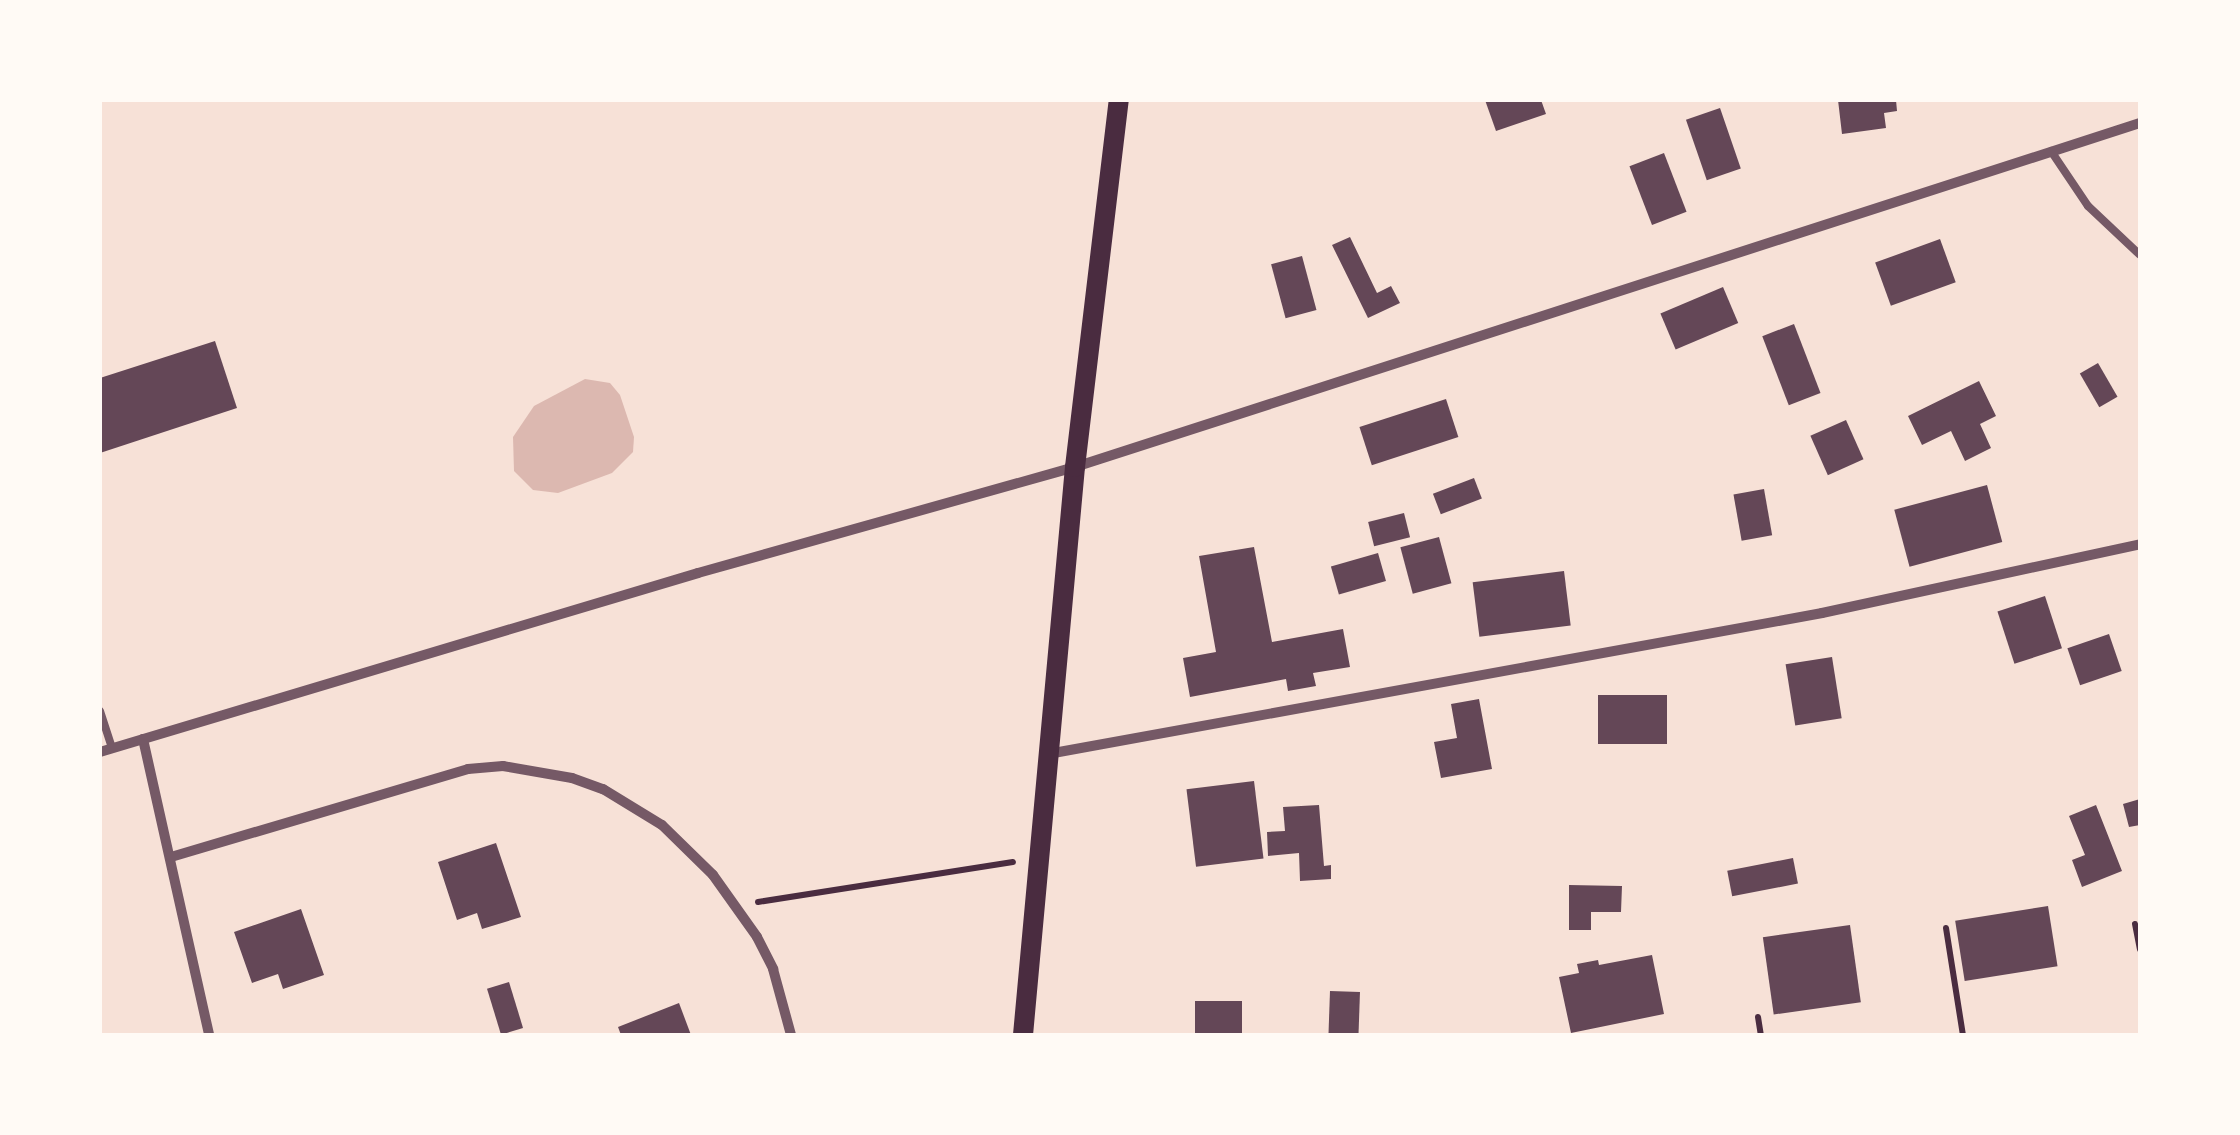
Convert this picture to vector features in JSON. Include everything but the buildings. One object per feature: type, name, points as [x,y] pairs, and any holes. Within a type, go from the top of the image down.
[{"type":"main road","points":[[1023,1035],[1075,467],[1119,100]]},
{"type":"street","points":[[106,750],[698,573],[1075,467],[2140,123]]},
{"type":"street","points":[[1047,754],[1822,613],[2140,544]]},
{"type":"street","points":[[142,739],[208,1035]]},
{"type":"street","points":[[171,857],[435,776],[503,766],[572,778],[633,806],[688,848],[737,905],[773,970],[791,1035]]},
{"type":"lane","points":[[2052,151],[2088,206],[2140,254]]},
{"type":"lane","points":[[100,711],[106,750]]},
{"type":"path","points":[[737,905],[1039,858]]},
{"type":"path","points":[[2134,924],[2140,950]]},
{"type":"path","points":[[1946,928],[1963,1035]]},
{"type":"path","points":[[1758,1017],[1761,1035]]},
{"type":"shaded area","points":[[585,379],[610,383],[620,395],[634,437],[633,452],[612,473],[558,493],[533,490],[514,471],[513,437],[534,406]]}]
